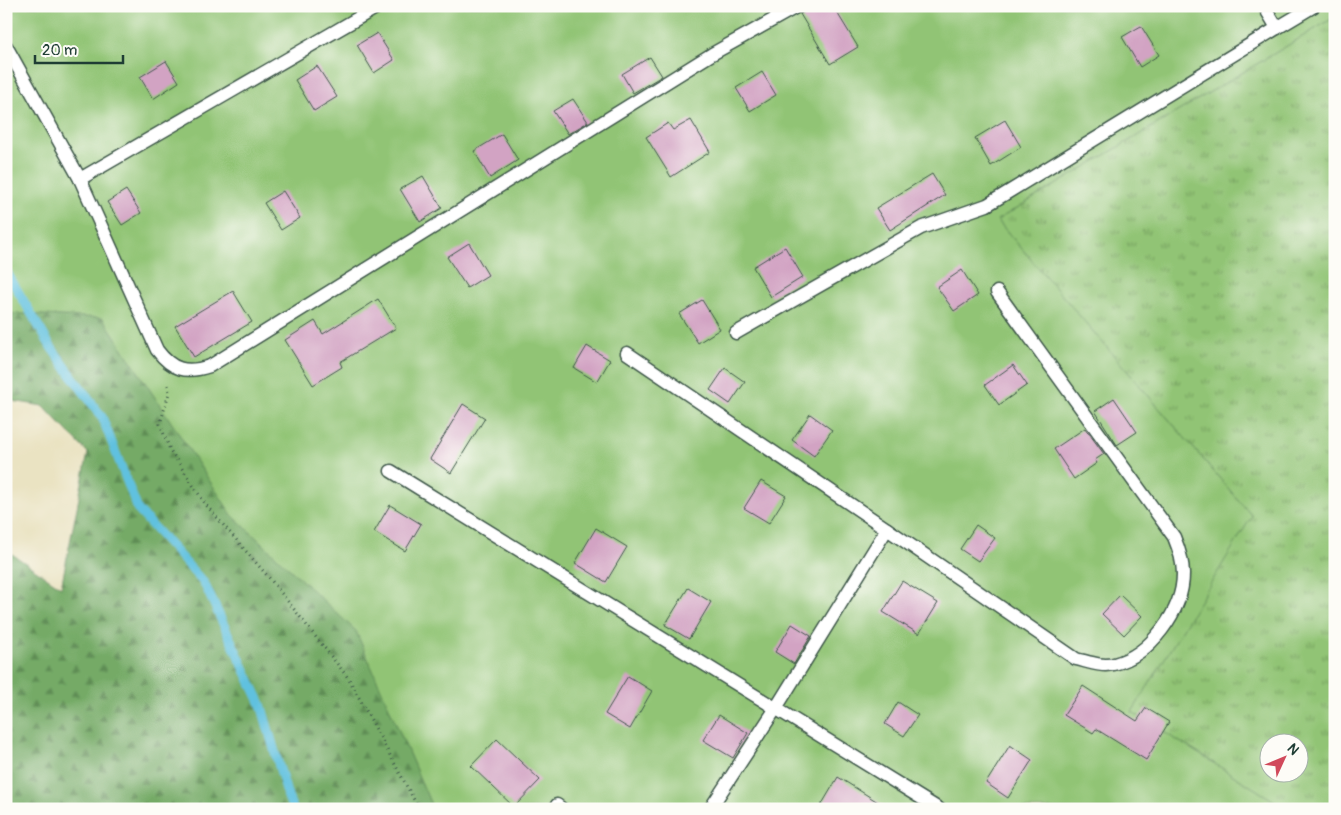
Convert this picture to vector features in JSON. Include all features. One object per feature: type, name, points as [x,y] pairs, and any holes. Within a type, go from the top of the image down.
[{"type":"lane","points":[[80,179],[379,6]]},
{"type":"lane","points":[[6,46],[80,179],[156,350],[166,362],[180,369],[196,371],[210,366],[712,54],[798,6]]},
{"type":"lane","points":[[1264,6],[1277,28]]},
{"type":"lane","points":[[736,333],[921,228],[987,205],[1314,6]]},
{"type":"lane","points":[[627,353],[1076,659],[1097,665],[1113,664],[1132,658],[1150,644],[1167,622],[1180,596],[1183,575],[1181,554],[1174,536],[997,292]]},
{"type":"lane","points":[[391,471],[939,809]]},
{"type":"lane","points":[[710,809],[776,708],[886,528]]},
{"type":"path","points":[[166,362],[169,394],[160,424],[170,450],[206,505],[271,580],[349,679],[419,809]]},
{"type":"green space","points":[[6,6],[1335,6],[1335,17],[997,220],[1252,516],[1132,712],[1287,809],[433,809],[356,631],[232,515],[103,318],[6,313]]},
{"type":"green space","points":[[1335,17],[1335,809],[1287,809],[1132,712],[1251,515],[997,220]]},
{"type":"green space","points":[[6,313],[103,318],[232,515],[356,631],[433,809],[6,809],[6,550],[61,587],[88,453],[43,406],[6,400]]},
{"type":"building","points":[[806,6],[833,6],[858,47],[830,64],[800,14],[805,11]]},
{"type":"building","points":[[1141,26],[1159,55],[1140,67],[1122,37]]},
{"type":"building","points":[[377,33],[394,60],[374,73],[357,45]]},
{"type":"building","points":[[650,57],[662,76],[633,93],[622,74]]},
{"type":"building","points":[[166,61],[179,82],[153,99],[140,77]]},
{"type":"building","points":[[317,66],[337,97],[314,111],[295,80]]},
{"type":"building","points":[[762,72],[776,95],[750,111],[736,88]]},
{"type":"building","points":[[573,99],[588,122],[568,134],[553,111]]},
{"type":"building","points":[[691,120],[710,152],[671,177],[646,137],[668,123],[673,130]]},
{"type":"building","points":[[1005,120],[1021,147],[991,166],[975,138]]},
{"type":"building","points":[[502,134],[518,160],[490,178],[474,151]]},
{"type":"building","points":[[932,174],[945,195],[890,230],[876,208]]},
{"type":"building","points":[[423,176],[442,208],[420,222],[400,189]]},
{"type":"building","points":[[126,190],[141,213],[122,225],[107,202]]},
{"type":"building","points":[[283,191],[300,218],[281,230],[264,203]]},
{"type":"building","points":[[469,243],[488,275],[467,288],[447,257]]},
{"type":"building","points":[[785,247],[803,277],[771,297],[753,267]]},
{"type":"building","points":[[962,270],[978,295],[954,311],[937,287]]},
{"type":"building","points":[[233,291],[252,322],[194,357],[175,326]]},
{"type":"building","points":[[378,299],[396,328],[340,362],[342,367],[313,385],[285,340],[315,321],[323,334]]},
{"type":"building","points":[[702,300],[720,329],[698,343],[679,314]]},
{"type":"building","points":[[587,346],[610,360],[597,382],[574,368]]},
{"type":"building","points":[[1013,365],[1027,385],[999,405],[985,385]]},
{"type":"building","points":[[725,368],[745,382],[730,404],[710,390]]},
{"type":"building","points":[[1114,398],[1137,432],[1117,445],[1095,411]]},
{"type":"building","points":[[463,404],[485,418],[451,473],[430,459]]},
{"type":"building","points":[[810,414],[832,430],[814,456],[792,440]]},
{"type":"building","points":[[1085,428],[1104,454],[1095,460],[1097,463],[1074,479],[1054,449]]},
{"type":"building","points":[[761,481],[786,496],[769,523],[744,508]]},
{"type":"building","points":[[390,505],[421,524],[405,551],[374,532]]},
{"type":"building","points":[[976,525],[995,538],[978,561],[960,549]]},
{"type":"building","points":[[596,528],[627,547],[606,582],[575,563]]},
{"type":"building","points":[[902,581],[938,603],[919,634],[883,612]]},
{"type":"building","points":[[688,588],[711,602],[689,639],[665,625]]},
{"type":"building","points":[[1120,595],[1142,616],[1124,635],[1102,614]]},
{"type":"building","points":[[792,624],[811,636],[794,664],[775,652]]},
{"type":"building","points":[[628,676],[652,691],[630,729],[605,714]]},
{"type":"building","points":[[1083,686],[1137,721],[1146,708],[1169,722],[1146,760],[1096,729],[1093,733],[1064,715]]},
{"type":"building","points":[[898,702],[918,715],[904,736],[885,724]]},
{"type":"building","points":[[719,715],[748,733],[733,758],[703,740]]},
{"type":"building","points":[[497,739],[540,780],[514,807],[471,766]]},
{"type":"building","points":[[1010,745],[1032,760],[1008,798],[986,783]]},
{"type":"building","points":[[838,777],[889,809],[819,809]]},
{"type":"waterway","points":[[6,271],[51,347],[102,417],[138,510],[204,583],[261,704],[293,809]]}]
